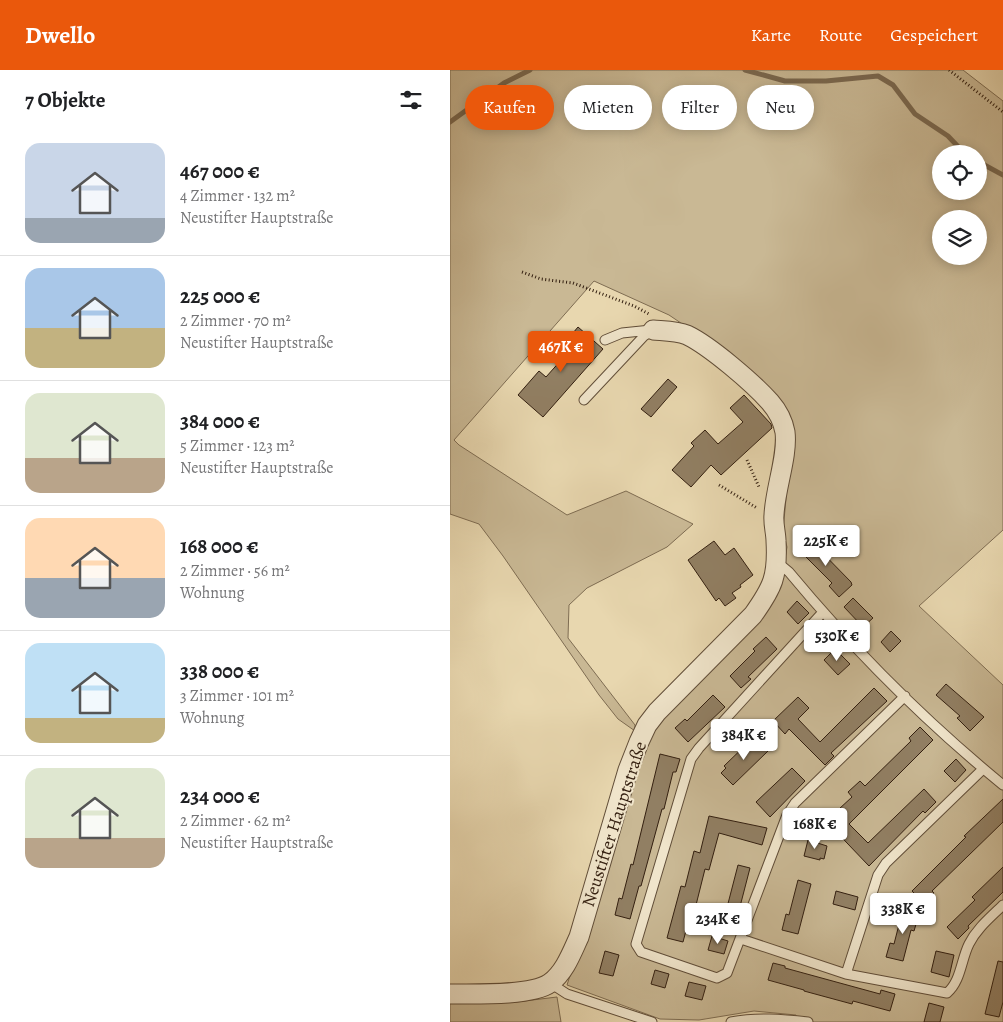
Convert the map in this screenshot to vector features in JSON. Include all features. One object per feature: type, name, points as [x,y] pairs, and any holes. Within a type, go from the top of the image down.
[{"type":"street","name":"Neustifter Hauptstraße","points":[[550,983],[568,960],[579,937],[628,770],[647,726],[657,712],[753,615],[772,586],[777,565],[774,516],[784,447],[783,423],[771,403],[757,389],[694,339],[652,323]]},
{"type":"street","points":[[450,994],[523,991],[537,989],[550,983]]},
{"type":"lane","points":[[606,340],[652,323]]},
{"type":"lane","points":[[584,400],[644,336],[652,323]]},
{"type":"lane","points":[[777,565],[789,572],[823,612],[905,696],[1003,785]]},
{"type":"lane","points":[[823,612],[691,759],[636,944],[641,952],[717,978],[727,973],[787,815],[795,803],[905,696]]},
{"type":"lane","points":[[846,974],[878,875],[886,863],[984,769]]},
{"type":"lane","points":[[741,939],[846,974],[947,994],[954,987],[970,943],[982,925],[1003,906]]},
{"type":"lane","points":[[550,983],[568,994],[652,1022]]},
{"type":"lane","points":[[731,1022],[748,1018],[808,1022]]},
{"type":"path","points":[[949,70],[1003,112]]},
{"type":"path","points":[[522,272],[541,279],[573,283],[634,306],[652,323]]},
{"type":"path","points":[[719,485],[774,516]]},
{"type":"shaded area","points":[[450,70],[963,70],[1003,101],[1003,530],[919,606],[1003,685],[1003,1022],[798,1022],[796,1015],[754,1011],[699,1020],[660,1019],[567,985],[646,738],[781,582],[787,547],[783,531],[791,445],[791,423],[715,346],[669,315],[594,281],[454,440],[567,515],[626,491],[693,524],[667,547],[587,588],[569,605],[568,638],[635,725],[635,731],[618,719],[599,695],[479,524],[450,514]]},
{"type":"shaded area","points":[[557,997],[561,1022],[450,1022],[450,1001],[516,1002]]},
{"type":"building","points":[[578,327],[603,349],[543,417],[518,395],[539,371],[546,377],[563,358],[557,352]]},
{"type":"building","points":[[668,379],[677,387],[651,417],[641,409]]},
{"type":"building","points":[[744,395],[771,424],[772,428],[721,475],[711,465],[691,487],[672,470],[694,446],[691,443],[705,430],[718,444],[743,422],[730,408]]},
{"type":"building","points":[[808,538],[851,582],[852,585],[839,597],[829,586],[832,583],[797,548]]},
{"type":"building","points":[[714,541],[725,555],[734,548],[753,575],[732,593],[736,598],[725,606],[719,598],[716,601],[688,560]]},
{"type":"building","points":[[853,598],[873,618],[863,627],[844,607]]},
{"type":"building","points":[[797,601],[809,613],[798,624],[787,612]]},
{"type":"building","points":[[891,631],[901,641],[890,652],[881,642]]},
{"type":"building","points":[[766,637],[777,649],[748,677],[751,679],[741,688],[730,676]]},
{"type":"building","points":[[835,649],[850,664],[838,675],[824,660]]},
{"type":"building","points":[[946,684],[984,717],[970,731],[957,718],[960,716],[936,695]]},
{"type":"building","points":[[874,688],[887,701],[831,753],[834,756],[825,765],[789,729],[785,734],[773,721],[798,697],[809,708],[798,719],[820,742]]},
{"type":"building","points":[[713,695],[725,707],[688,742],[675,728],[685,719],[687,721]]},
{"type":"building","points":[[920,727],[933,740],[849,824],[868,843],[924,789],[936,802],[925,813],[923,811],[869,866],[826,821],[852,797],[848,792],[860,781],[865,786],[911,741],[909,738]]},
{"type":"building","points":[[754,737],[768,751],[733,785],[721,773],[726,768],[724,766]]},
{"type":"building","points":[[660,754],[680,759],[676,772],[673,772],[664,809],[662,809],[630,919],[615,915],[619,898],[622,899],[631,864],[633,865]]},
{"type":"building","points":[[956,759],[966,770],[955,782],[944,771]]},
{"type":"building","points":[[792,768],[805,781],[770,817],[756,802]]},
{"type":"building","points":[[1003,799],[1003,822],[932,891],[934,893],[924,903],[912,891],[966,837],[964,836]]},
{"type":"building","points":[[709,816],[767,828],[762,845],[719,833],[709,870],[705,869],[696,905],[693,904],[683,942],[667,938],[681,886],[685,887],[694,851],[700,853]]},
{"type":"building","points":[[808,840],[827,846],[824,859],[820,858],[820,860],[804,856]]},
{"type":"building","points":[[738,865],[750,868],[736,922],[724,919]]},
{"type":"building","points":[[1003,867],[1003,892],[968,926],[969,928],[958,939],[947,927],[975,900],[972,897]]},
{"type":"building","points":[[798,880],[811,884],[798,934],[782,930],[786,914],[789,915]]},
{"type":"building","points":[[836,891],[858,897],[855,910],[833,904]]},
{"type":"building","points":[[903,909],[919,914],[914,931],[911,930],[903,961],[886,957],[890,943],[894,944]]},
{"type":"building","points":[[712,936],[728,941],[724,954],[708,950]]},
{"type":"building","points":[[605,951],[619,955],[613,976],[599,973]]},
{"type":"building","points":[[936,951],[954,955],[949,977],[931,972]]},
{"type":"building","points":[[998,961],[1003,962],[1003,1002],[999,1017],[985,1014]]},
{"type":"building","points":[[773,963],[880,994],[881,990],[895,994],[890,1011],[853,1001],[852,1004],[768,980]]},
{"type":"building","points":[[655,970],[669,974],[665,988],[651,984]]},
{"type":"building","points":[[689,982],[706,986],[702,1000],[685,996]]},
{"type":"building","points":[[929,1003],[944,1007],[940,1022],[924,1022]]},
{"type":"waterway","points":[[450,122],[504,83],[530,70]]},
{"type":"waterway","points":[[745,70],[785,81],[826,81],[878,76],[893,85],[915,114],[948,136],[956,145]]},
{"type":"waterway","points":[[987,166],[1003,175]]}]
